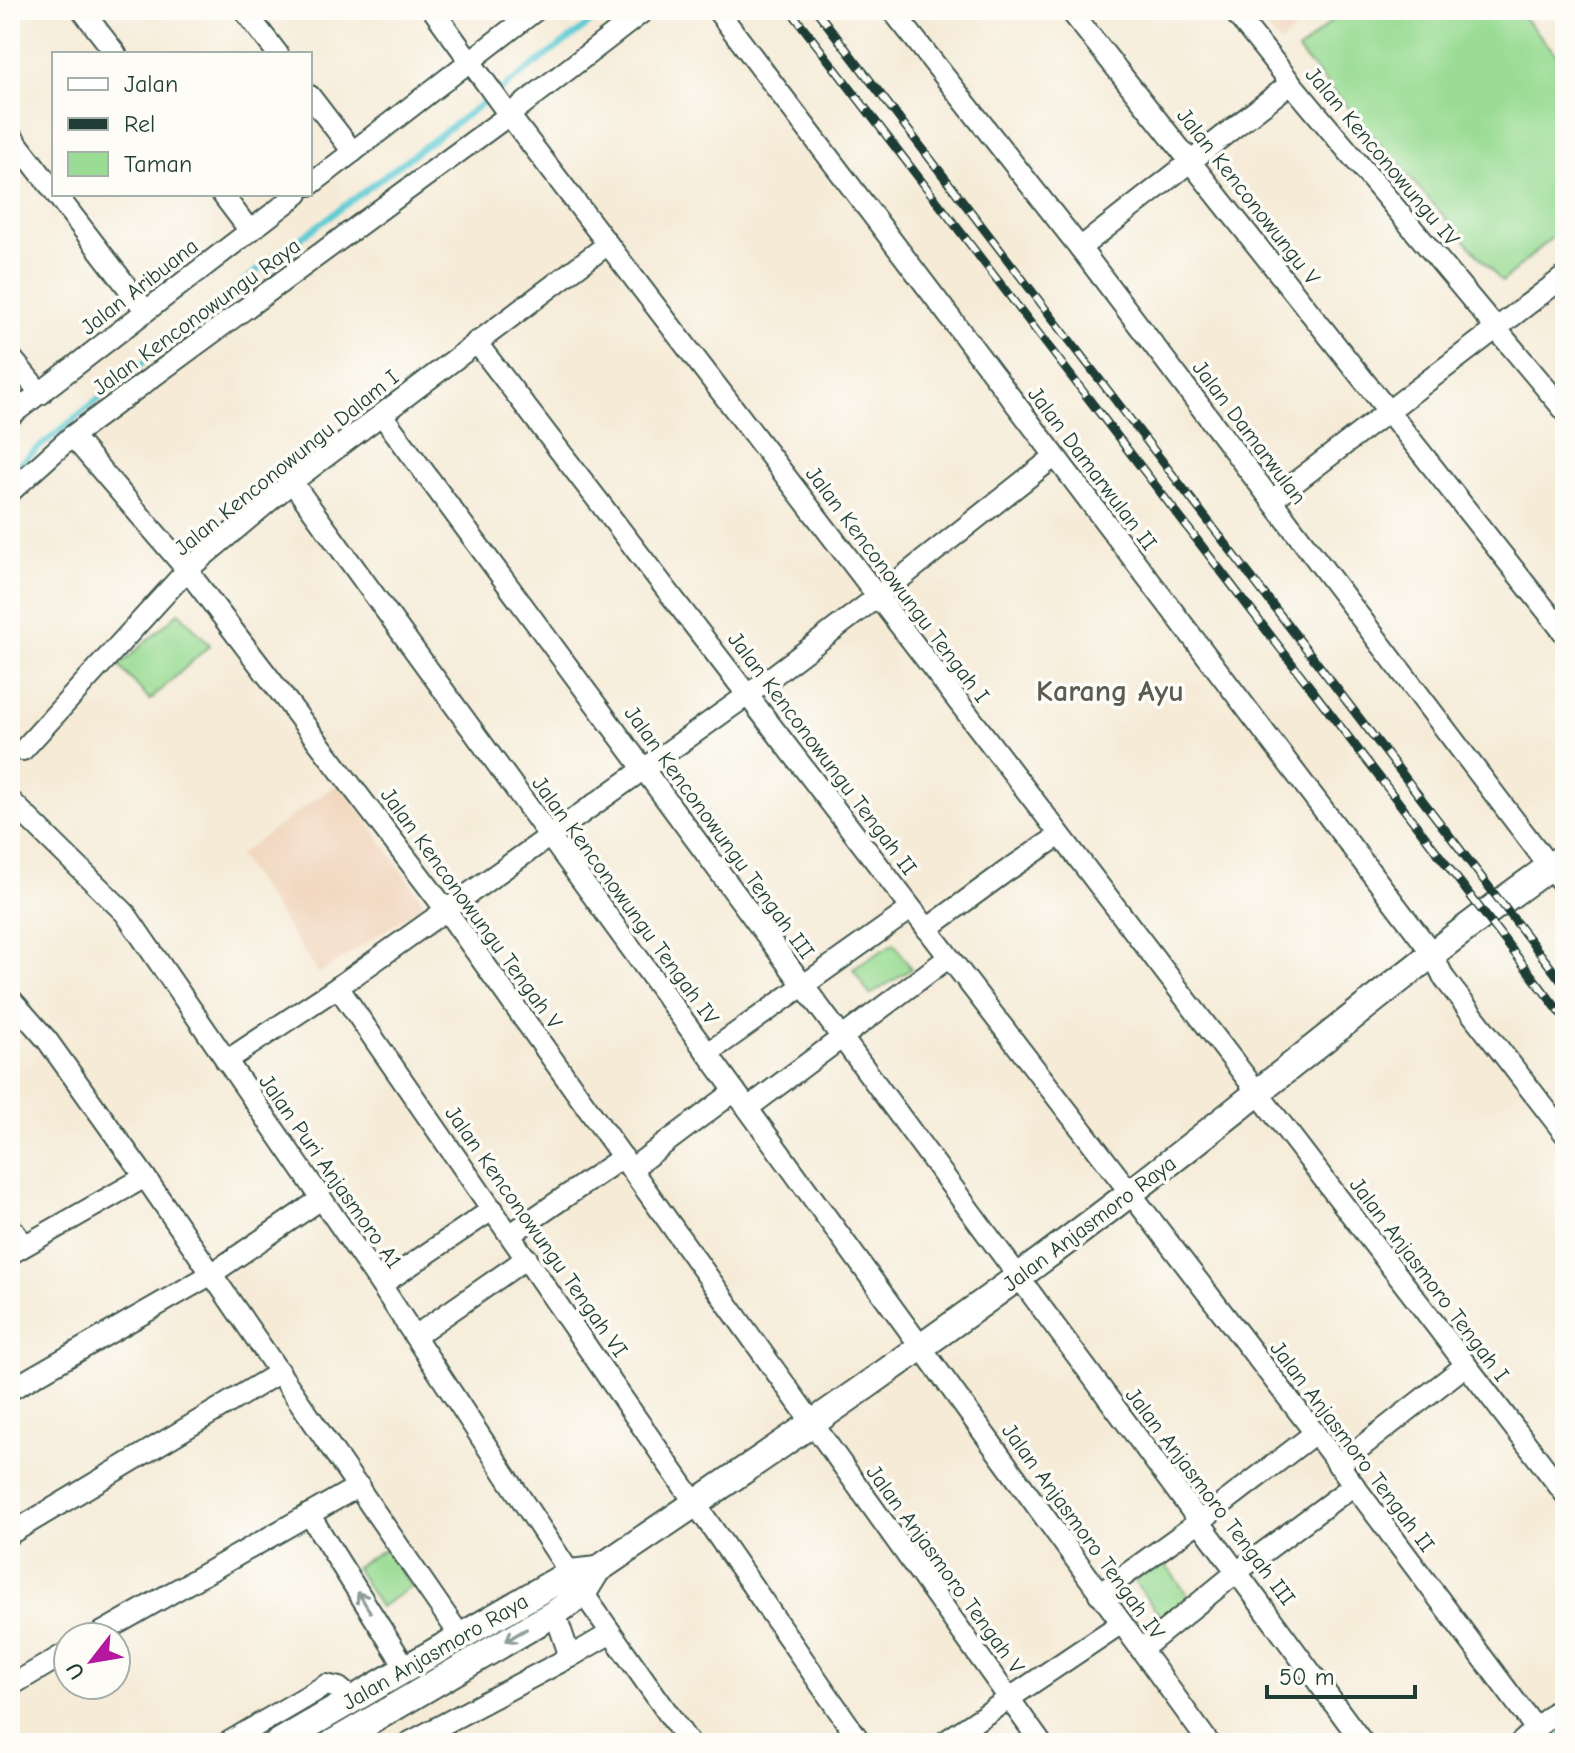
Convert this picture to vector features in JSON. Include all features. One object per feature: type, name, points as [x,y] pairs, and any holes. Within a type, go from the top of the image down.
[{"type":"street","points":[[82,10],[114,52]]},
{"type":"street","points":[[244,10],[276,52]]},
{"type":"street","name":"Jalan Kenconowungu Tengah I","points":[[433,10],[608,244],[1257,1092]]},
{"type":"street","points":[[312,183],[536,10]]},
{"type":"street","name":"Jalan Kenconowungu Raya","points":[[10,492],[72,436],[506,110],[645,10]]},
{"type":"street","name":"Jalan Damarwulan II","points":[[717,10],[1432,953],[1444,978],[1565,1134]]},
{"type":"street","name":"Jalan Damarwulan","points":[[892,10],[1080,248],[1560,870]]},
{"type":"street","name":"Jalan Kenconowungu V","points":[[1070,10],[1565,634]]},
{"type":"street","name":"Jalan Kenconowungu IV","points":[[1233,10],[1497,331]]},
{"type":"street","points":[[1080,248],[1291,83]]},
{"type":"street","points":[[312,99],[353,152]]},
{"type":"street","points":[[10,134],[52,189]]},
{"type":"street","points":[[57,196],[145,310]]},
{"type":"street","points":[[224,196],[250,231]]},
{"type":"street","name":"Jalan Aribuana","points":[[10,416],[295,196]]},
{"type":"street","name":"Jalan Kenconowungu Dalam I","points":[[23,750],[187,570],[292,482],[608,244]]},
{"type":"street","points":[[1272,500],[1565,276]]},
{"type":"street","points":[[1497,331],[1565,411]]},
{"type":"street","name":"Jalan Kenconowungu Tengah II","points":[[476,342],[749,694],[1129,1194]]},
{"type":"street","points":[[10,356],[41,394]]},
{"type":"street","name":"Jalan Kenconowungu Tengah III","points":[[382,415],[1019,1278]]},
{"type":"street","name":"Jalan Kenconowungu Tengah V","points":[[72,436],[187,570],[446,910],[812,1423]]},
{"type":"street","points":[[226,1061],[338,987],[749,694],[1054,457]]},
{"type":"street","name":"Jalan Kenconowungu Tengah IV","points":[[292,482],[922,1347]]},
{"type":"street","name":"Jalan Puri Anjasmoro A1","points":[[10,800],[125,913],[381,1285],[576,1583],[689,1743]]},
{"type":"street","points":[[927,929],[1060,835]]},
{"type":"street","name":"Jalan Anjasmoro Raya","points":[[278,1733],[352,1699],[461,1637],[597,1570],[1019,1278],[1432,953],[1560,870]]},
{"type":"street","points":[[708,1053],[911,909]]},
{"type":"street","points":[[748,1108],[948,958]]},
{"type":"street","name":"Jalan Kenconowungu Tengah VI","points":[[338,987],[861,1743]]},
{"type":"street","points":[[10,998],[47,1040],[145,1177],[461,1637]]},
{"type":"street","points":[[511,1234],[627,1163],[735,1091]]},
{"type":"street","name":"Jalan Anjasmoro Tengah I","points":[[1257,1092],[1565,1494]]},
{"type":"street","points":[[10,1226],[17,1249],[145,1177]]},
{"type":"street","name":"Jalan Anjasmoro Tengah II","points":[[1129,1194],[1315,1433],[1536,1729]]},
{"type":"street","points":[[10,1390],[210,1275],[321,1199]]},
{"type":"street","points":[[381,1285],[493,1209]]},
{"type":"street","points":[[415,1336],[527,1258]]},
{"type":"street","name":"Jalan Anjasmoro Tengah III","points":[[1019,1278],[1363,1743]]},
{"type":"street","name":"Jalan Anjasmoro Tengah IV","points":[[922,1347],[1209,1743]]},
{"type":"street","points":[[1338,1465],[1466,1365]]},
{"type":"street","points":[[10,1534],[280,1372]]},
{"type":"street","name":"Jalan Anjasmoro Tengah V","points":[[812,1423],[1041,1743]]},
{"type":"street","points":[[1099,1594],[1315,1433]]},
{"type":"street","points":[[1141,1650],[1238,1571],[1354,1485]]},
{"type":"street","points":[[122,1621],[359,1486]]},
{"type":"street","points":[[309,1514],[406,1668]]},
{"type":"street","name":"Jalan Anjasmoro Raya","points":[[333,1743],[555,1613],[576,1583]]},
{"type":"street","points":[[555,1613],[570,1657]]},
{"type":"street","points":[[943,1743],[1120,1624]]},
{"type":"street","points":[[408,1743],[611,1633]]},
{"type":"street","points":[[11,1683],[52,1661]]},
{"type":"street","points":[[1520,1743],[1565,1703]]},
{"type":"street","points":[[227,1743],[278,1733]]},
{"type":"shaded area","points":[[1251,10],[1317,10],[1280,44]]},
{"type":"shaded area","points":[[340,782],[425,904],[319,974],[238,855]]},
{"type":"green space","points":[[1344,10],[1517,10],[1565,64],[1565,226],[1502,282],[1298,51]]},
{"type":"green space","points":[[179,612],[210,645],[150,700],[119,666]]},
{"type":"green space","points":[[894,943],[911,969],[870,995],[853,969]]},
{"type":"green space","points":[[386,1548],[411,1587],[380,1607],[355,1567]]},
{"type":"green space","points":[[1162,1560],[1189,1597],[1161,1617],[1134,1581]]},
{"type":"waterway","points":[[10,471],[255,272],[608,10]]},
{"type":"waterway","points":[[1553,1743],[1565,1733]]},
{"type":"railway","points":[[790,10],[1565,1019]]},
{"type":"railway","points":[[816,10],[1565,986]]},
{"type":"district","name":"Karang Ayu","points":[[1110,691]]}]
